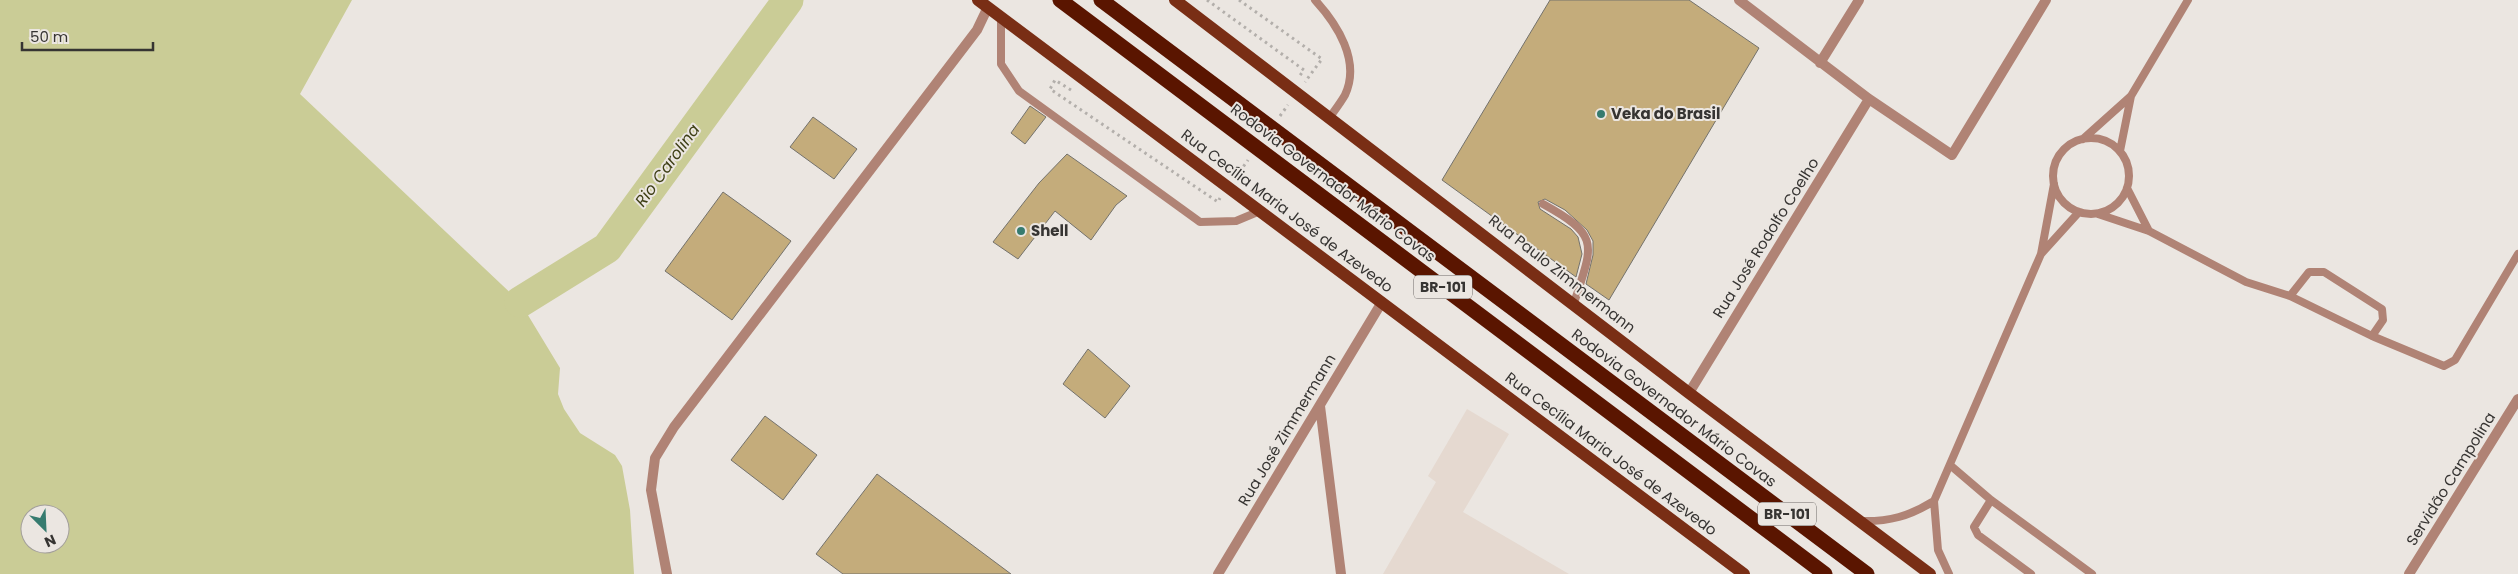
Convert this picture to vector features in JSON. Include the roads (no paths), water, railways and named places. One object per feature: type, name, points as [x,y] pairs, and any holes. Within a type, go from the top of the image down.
[{"type":"highway","name":"Rodovia Governador Mário Covas","points":[[1060,0],[1825,574]]},
{"type":"highway","name":"Rodovia Governador Mário Covas","points":[[1101,0],[1866,574]]},
{"type":"main road","name":"Rua Paulo Zimmermann","points":[[1175,0],[1574,303],[1689,393],[1930,574]]},
{"type":"main road","name":"Rua Cecília Maria José de Azevedo","points":[[983,4],[1744,574]]},
{"type":"street","points":[[1739,0],[1869,99],[1952,155],[2046,0]]},
{"type":"street","points":[[1820,63],[1859,0]]},
{"type":"street","points":[[667,574],[651,490],[655,458],[680,420],[977,30],[983,4]]},
{"type":"street","name":"Rua José Rodolfo Coelho","points":[[1689,393],[1869,99]]},
{"type":"street","name":"Rua José Zimmermann","points":[[1218,574],[1382,302]]},
{"type":"street","name":"Servidão Campolina","points":[[2409,574],[2518,399]]},
{"type":"street","points":[[1320,406],[1341,574]]},
{"type":"lane","points":[[1315,0],[1343,39],[1349,59],[1350,77],[1345,94],[1330,118]]},
{"type":"lane","points":[[1948,574],[1938,550],[1934,502],[2041,254],[2054,184],[2055,164],[2066,148],[2084,139],[2131,96],[2188,0]]},
{"type":"lane","points":[[1001,17],[1001,64],[1019,91],[1200,222],[1236,221],[1260,211]]},
{"type":"lane","points":[[2098,214],[2116,205],[2127,188],[2128,169],[2120,151],[2131,96]]},
{"type":"lane","points":[[2084,139],[2103,141],[2120,151]]},
{"type":"lane","points":[[2054,184],[2062,202],[2079,212],[2098,214],[2149,231],[2246,282],[2290,296],[2372,336],[2444,366],[2455,360],[2518,254]]},
{"type":"lane","points":[[2127,188],[2149,231]]},
{"type":"lane","points":[[1542,204],[1571,220],[1586,236],[1589,249],[1574,303]]},
{"type":"lane","points":[[2041,254],[2079,212]]},
{"type":"lane","points":[[2290,296],[2309,272],[2324,272],[2382,309],[2383,320],[2372,336]]},
{"type":"lane","points":[[1950,465],[1991,500],[2092,574]]},
{"type":"lane","points":[[1991,500],[1974,527],[1978,535],[2031,574]]},
{"type":"lane","points":[[1860,521],[1880,522],[1899,519],[1917,512],[1934,502]]},
{"type":"waterway","name":"Rio Carolina","points":[[520,302],[607,248],[788,0]]},
{"type":"place","name":"Veka do Brasil","points":[[1601,114]]},
{"type":"place","name":"Shell","points":[[1021,231]]}]
